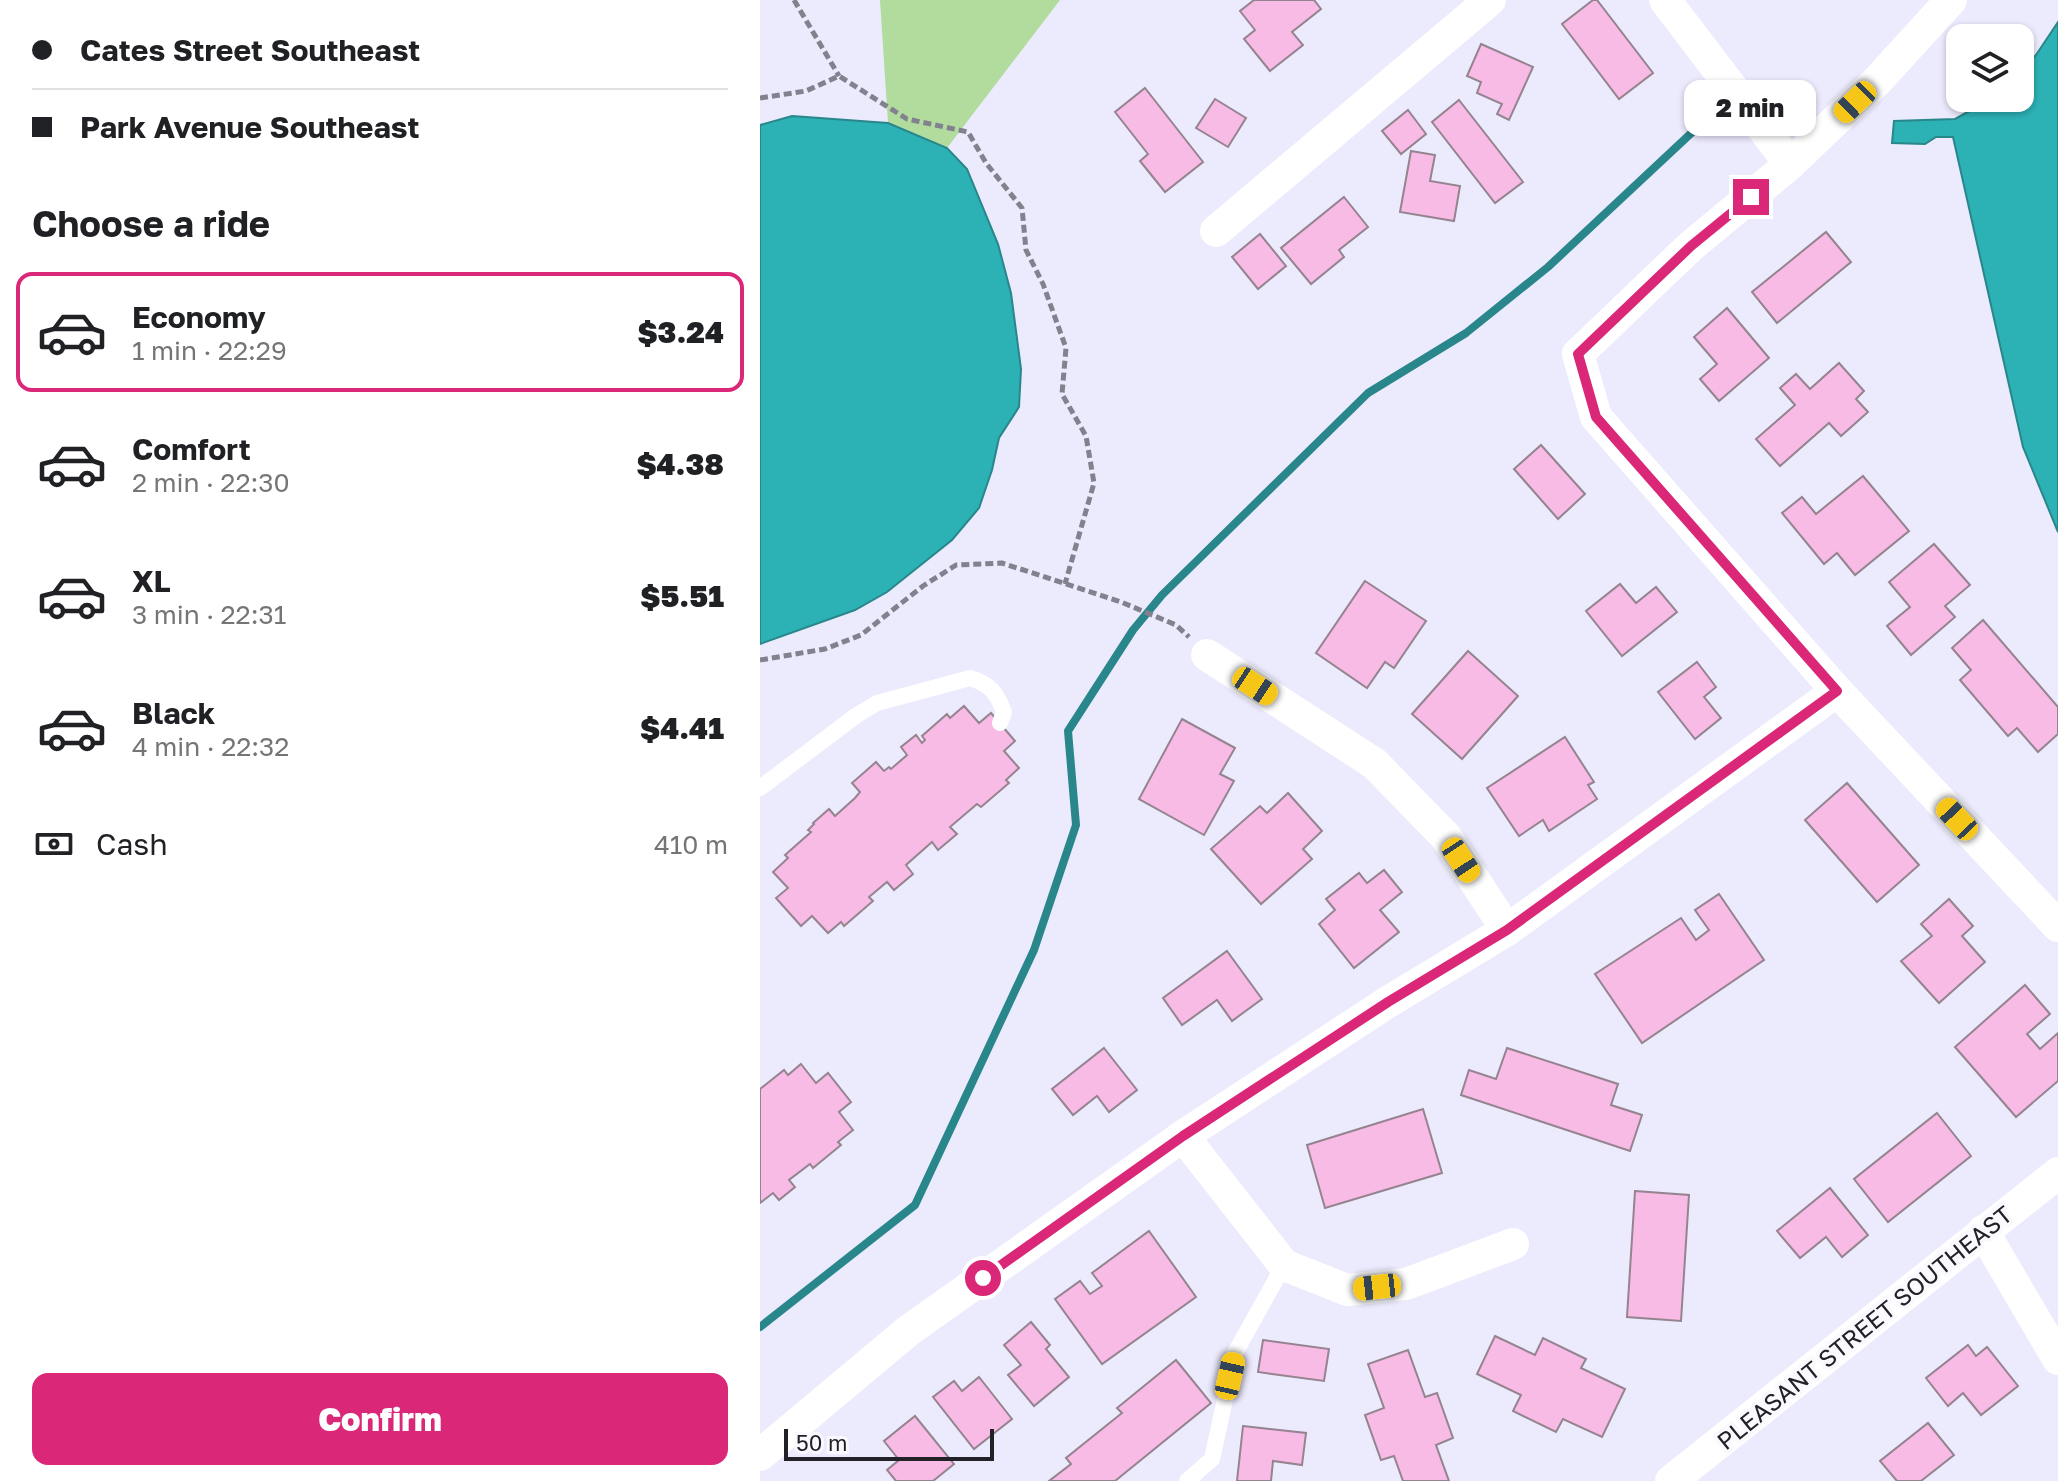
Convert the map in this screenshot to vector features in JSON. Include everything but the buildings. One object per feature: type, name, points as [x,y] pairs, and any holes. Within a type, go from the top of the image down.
[{"type":"street","points":[[1216,231],[1490,0]]},
{"type":"street","points":[[1665,0],[1790,164]]},
{"type":"street","points":[[1951,0],[1877,81],[1790,164],[1691,246],[1578,354],[1596,417],[1837,691],[2058,926]]},
{"type":"street","points":[[1207,655],[1375,764],[1446,837],[1507,930]]},
{"type":"street","points":[[760,1455],[908,1331],[1183,1136],[1388,1002],[1507,930],[1837,691]]},
{"type":"street","points":[[1183,1136],[1284,1265],[1347,1290],[1406,1284],[1513,1244]]},
{"type":"street","name":"PLEASANT STREET SOUTHEAST","points":[[1671,1481],[2058,1173]]},
{"type":"street","points":[[1983,1231],[2058,1359]]},
{"type":"lane","points":[[760,788],[877,703],[970,678],[985,683],[996,692],[1004,712],[1000,723]]},
{"type":"lane","points":[[1187,1481],[1212,1459],[1235,1353],[1284,1265]]},
{"type":"path","points":[[794,0],[839,76],[907,119],[968,132],[986,163],[1022,208],[1026,250],[1043,284],[1066,348],[1062,394],[1086,436],[1094,483],[1065,584]]},
{"type":"path","points":[[760,98],[806,91],[839,76]]},
{"type":"path","points":[[760,660],[825,649],[861,635],[923,586],[956,565],[1002,563],[1121,602],[1176,625]]},
{"type":"shaded area","points":[[880,0],[1060,0],[947,148],[888,123]]},
{"type":"shaded area","points":[[2058,22],[2058,532],[2023,447],[1953,137],[1936,137],[1925,144],[1892,143],[1894,121],[1955,119],[1968,112],[2034,112],[2036,55]]},
{"type":"shaded area","points":[[792,116],[888,123],[947,148],[967,169],[998,244],[1011,293],[1021,369],[1019,407],[999,438],[979,508],[952,540],[887,592],[855,610],[760,644],[760,125]]},
{"type":"waterway","points":[[760,1327],[915,1205],[1034,950],[1076,825],[1068,731],[1133,630],[1162,595],[1368,393],[1466,333],[1548,267],[1701,124]]},
{"type":"route","points":[[983,1278],[1183,1136],[1388,1002],[1507,930],[1837,691],[1596,417],[1578,354],[1691,246],[1751,197]]}]
